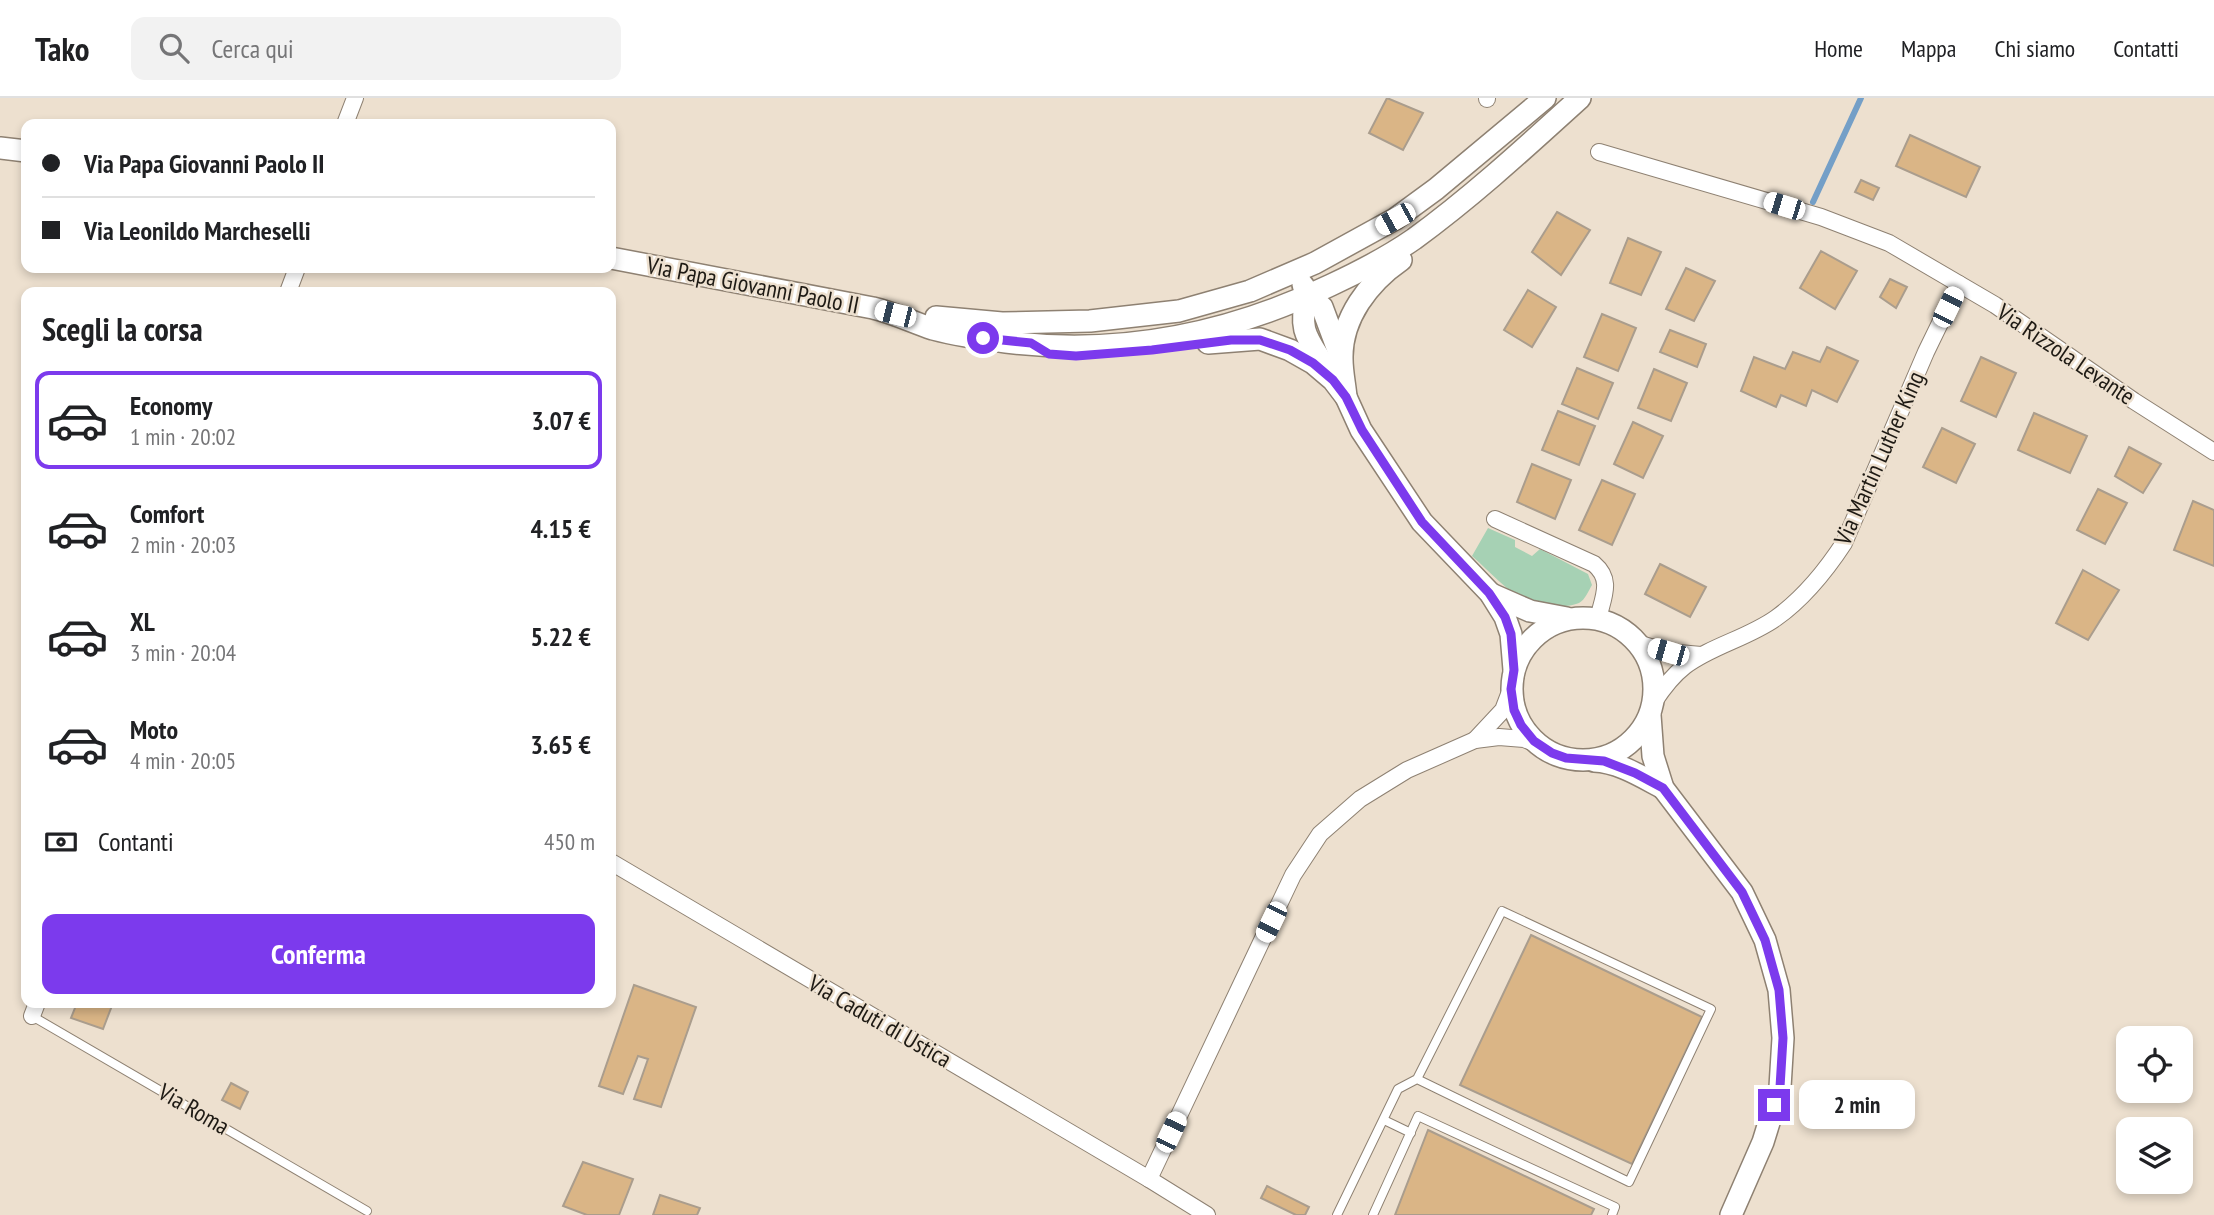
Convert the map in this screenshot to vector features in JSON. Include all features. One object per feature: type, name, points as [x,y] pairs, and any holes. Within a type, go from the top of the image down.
[{"type":"street","points":[[347,119],[355,98]]},
{"type":"street","name":"Via Papa Giovanni Paolo II","points":[[616,259],[895,314],[1002,323],[1090,321],[1179,311],[1250,291],[1297,271],[1395,219],[1545,98]]},
{"type":"street","name":"Via Papa Giovanni Paolo II","points":[[895,314],[934,329],[1007,342],[1088,346],[1154,342],[1237,324],[1308,296],[1365,269],[1412,240],[1470,197],[1580,98]]},
{"type":"street","points":[[0,148],[21,150]]},
{"type":"street","name":"Via Rizzola Levante","points":[[1600,152],[1857,229],[1921,260],[1995,305],[2214,453]]},
{"type":"street","name":"Via Papa Giovanni Paolo II","points":[[1346,397],[1342,360],[1345,332],[1359,301],[1385,271],[1451,225],[1483,197],[1501,169]]},
{"type":"street","points":[[1297,271],[1308,296],[1322,307],[1342,360]]},
{"type":"street","name":"Via Martin Luther King","points":[[1652,708],[1677,673],[1703,655],[1774,619],[1825,572],[1844,543],[1926,352],[1959,284]]},
{"type":"street","points":[[1308,296],[1301,314],[1303,327],[1333,380]]},
{"type":"street","name":"Via Papa Giovanni Paolo II","points":[[1031,343],[1049,354],[1076,356],[1231,340],[1260,340],[1313,363],[1333,380],[1346,397]]},
{"type":"street","points":[[1346,397],[1362,430],[1422,522],[1489,593],[1505,617],[1511,634],[1514,710],[1521,725],[1539,745]]},
{"type":"street","points":[[1495,519],[1594,564],[1603,571],[1606,581],[1598,619]]},
{"type":"street","points":[[1489,593],[1530,611],[1567,619],[1598,619],[1614,624],[1640,644],[1668,652],[1703,655]]},
{"type":"street","points":[[1475,740],[1503,710],[1521,652],[1538,633],[1567,619]]},
{"type":"street","points":[[1640,644],[1652,669],[1653,756],[1663,788],[1742,892],[1765,940],[1779,990],[1783,1038],[1780,1087],[1763,1142],[1731,1215]]},
{"type":"street","points":[[1583,760],[1612,754],[1631,742],[1643,729],[1652,708]]},
{"type":"street","points":[[1149,1179],[1293,875],[1320,834],[1360,799],[1407,770],[1475,740],[1499,737],[1524,739],[1566,758],[1604,761],[1663,788]]},
{"type":"street","name":"Via Caduti di Ustica","points":[[616,865],[1207,1215]]},
{"type":"lane","points":[[1337,1215],[1398,1089],[1417,1079],[1502,911],[1711,1009],[1629,1182],[1417,1079]]},
{"type":"lane","name":"Via Roma","points":[[34,1009],[367,1211]]},
{"type":"lane","points":[[1373,1215],[1418,1116],[1615,1207],[1612,1215]]},
{"type":"lane","points":[[1384,1120],[1411,1133]]},
{"type":"green space","points":[[1488,528],[1515,540],[1515,547],[1532,556],[1540,549],[1588,574],[1592,585],[1585,597],[1581,602],[1568,606],[1552,607],[1526,602],[1505,587],[1472,556]]},
{"type":"building","points":[[1387,98],[1423,113],[1403,150],[1369,133]]},
{"type":"building","points":[[1910,135],[1980,167],[1966,197],[1896,166]]},
{"type":"building","points":[[1861,180],[1879,188],[1873,200],[1855,192]]},
{"type":"building","points":[[1557,212],[1590,230],[1561,275],[1532,252]]},
{"type":"building","points":[[1628,238],[1661,252],[1641,295],[1610,283]]},
{"type":"building","points":[[1821,251],[1857,271],[1835,309],[1800,288]]},
{"type":"building","points":[[1686,268],[1715,281],[1694,321],[1666,309]]},
{"type":"building","points":[[1890,279],[1907,287],[1896,308],[1880,297]]},
{"type":"building","points":[[1528,290],[1556,307],[1532,347],[1504,330]]},
{"type":"building","points":[[1602,314],[1636,328],[1618,371],[1584,357]]},
{"type":"building","points":[[1670,330],[1706,344],[1697,367],[1660,352]]},
{"type":"building","points":[[1827,347],[1858,361],[1837,402],[1812,390],[1806,406],[1781,395],[1776,407],[1741,391],[1754,357],[1785,369],[1793,352],[1820,362]]},
{"type":"building","points":[[1981,357],[2016,373],[1996,417],[1961,401]]},
{"type":"building","points":[[1577,368],[1613,383],[1598,419],[1562,404]]},
{"type":"building","points":[[1654,369],[1687,383],[1671,421],[1638,408]]},
{"type":"building","points":[[1558,411],[1595,426],[1579,465],[1542,450]]},
{"type":"building","points":[[2034,413],[2087,436],[2070,473],[2018,450]]},
{"type":"building","points":[[1633,422],[1663,436],[1643,478],[1614,464]]},
{"type":"building","points":[[1942,428],[1975,444],[1956,483],[1923,467]]},
{"type":"building","points":[[2129,447],[2161,464],[2143,493],[2115,476]]},
{"type":"building","points":[[1532,464],[1571,480],[1555,519],[1517,502]]},
{"type":"building","points":[[1602,480],[1635,494],[1612,545],[1579,530]]},
{"type":"building","points":[[2098,489],[2127,503],[2105,544],[2077,530]]},
{"type":"building","points":[[2193,501],[2214,510],[2214,566],[2174,550]]},
{"type":"building","points":[[1660,564],[1706,587],[1690,617],[1645,594]]},
{"type":"building","points":[[2083,570],[2119,590],[2088,640],[2056,623]]},
{"type":"building","points":[[1531,935],[1702,1017],[1632,1164],[1460,1085]]},
{"type":"building","points":[[634,985],[696,1007],[661,1107],[634,1099],[648,1059],[638,1056],[623,1094],[599,1086]]},
{"type":"building","points":[[75,1008],[111,1008],[103,1029],[71,1018]]},
{"type":"building","points":[[231,1083],[248,1092],[240,1109],[222,1100]]},
{"type":"building","points":[[1428,1130],[1594,1209],[1591,1215],[1395,1215]]},
{"type":"building","points":[[583,1162],[633,1179],[619,1215],[587,1215],[563,1206]]},
{"type":"building","points":[[1267,1186],[1309,1207],[1305,1215],[1296,1215],[1261,1198]]},
{"type":"building","points":[[660,1195],[700,1208],[697,1215],[653,1215]]},
{"type":"waterway","points":[[1813,202],[1861,98]]},
{"type":"route","points":[[983,338],[1031,343],[1049,354],[1076,356],[1231,340],[1260,340],[1290,350],[1313,363],[1333,380],[1422,522],[1489,593],[1505,617],[1511,634],[1514,670],[1511,689],[1514,710],[1521,725],[1534,741],[1552,753],[1566,758],[1604,761],[1663,788],[1742,892],[1765,940],[1779,990],[1783,1038],[1780,1087],[1774,1105]]}]
